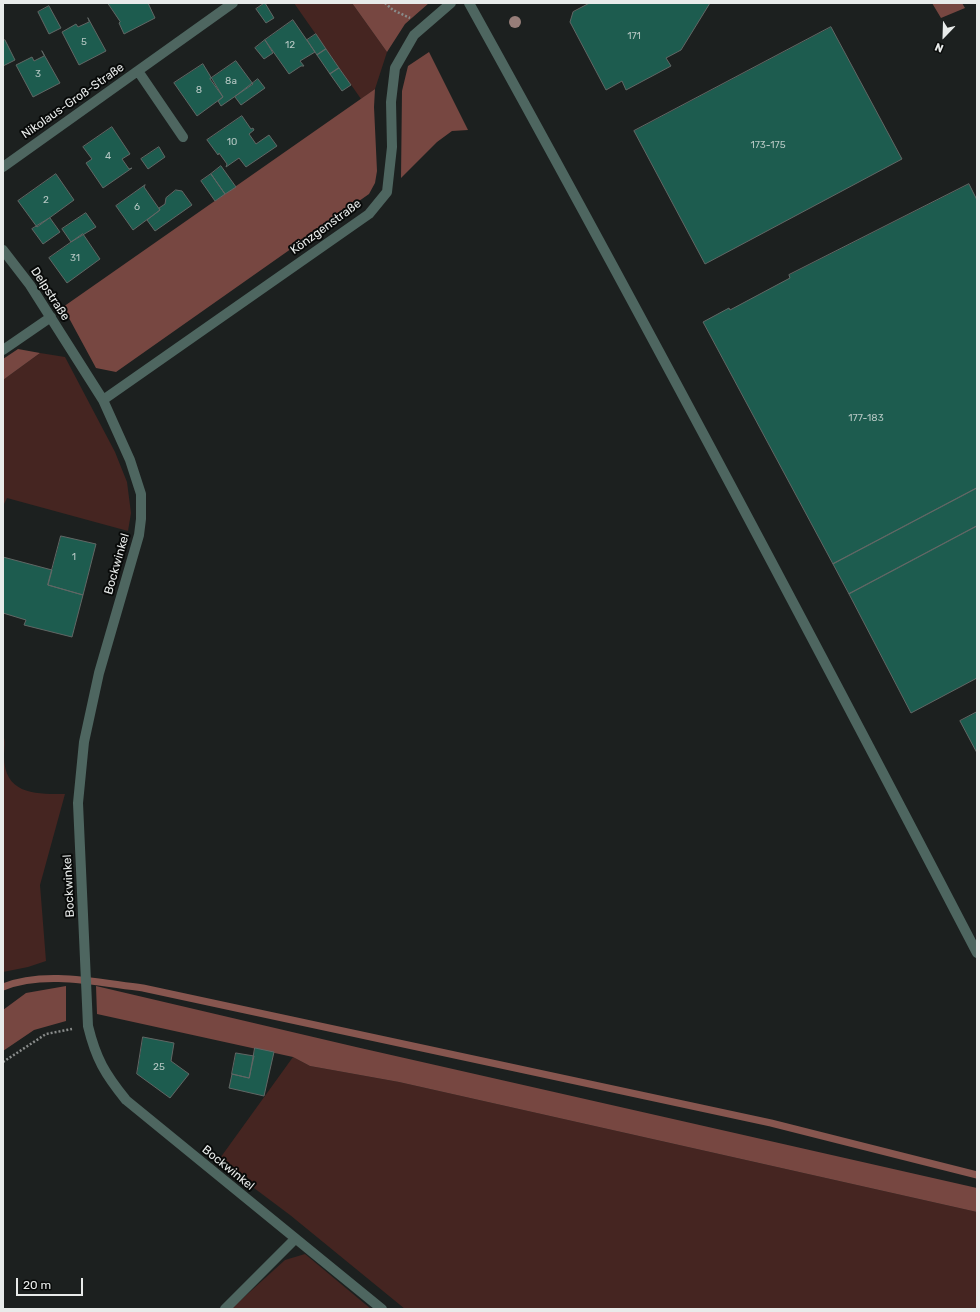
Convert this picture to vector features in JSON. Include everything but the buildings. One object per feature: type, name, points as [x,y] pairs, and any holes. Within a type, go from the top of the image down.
[{"type":"street","name":"Nikolaus-Groß-Straße","points":[[3,167],[233,3]]},
{"type":"street","name":"Könzgenstraße","points":[[103,400],[370,214],[387,192],[392,146],[391,102],[395,68],[414,35],[452,3]]},
{"type":"street","points":[[469,3],[576,196],[667,365],[815,643],[977,953]]},
{"type":"street","name":"Nikolaus-Groß-Straße","points":[[138,71],[183,137]]},
{"type":"street","name":"Delpstraße","points":[[3,250],[30,284],[72,354]]},
{"type":"street","points":[[3,350],[51,317]]},
{"type":"street","name":"Bockwinkel","points":[[72,354],[103,400],[130,460],[141,494],[141,520],[139,536],[99,673],[84,742],[78,802],[88,1026],[94,1052],[110,1081],[126,1100],[382,1309]]},
{"type":"street","points":[[225,1309],[295,1239]]},
{"type":"path","points":[[385,3],[408,17],[428,23]]},
{"type":"path","points":[[3,1062],[46,1034],[88,1026]]},
{"type":"shaded area","points":[[294,3],[352,3],[387,52],[375,89],[361,99]]},
{"type":"shaded area","points":[[352,3],[429,3],[405,24],[387,52]]},
{"type":"shaded area","points":[[932,3],[962,3],[965,8],[941,18]]},
{"type":"shaded area","points":[[429,52],[468,130],[452,131],[437,142],[401,178],[402,91],[408,66]]},
{"type":"shaded area","points":[[375,89],[374,107],[377,171],[375,183],[369,194],[116,372],[96,368],[63,307]]},
{"type":"shaded area","points":[[18,349],[40,353],[3,380],[3,359]]},
{"type":"shaded area","points":[[40,353],[65,357],[115,452],[127,482],[131,513],[128,531],[7,498],[3,506],[3,380]]},
{"type":"shaded area","points":[[3,736],[5,742],[5,769],[9,778],[16,785],[24,790],[43,794],[65,794],[40,885],[46,961],[28,967],[3,972]]},
{"type":"shaded area","points":[[66,986],[66,1021],[34,1030],[3,1051],[3,1010],[26,993]]},
{"type":"shaded area","points":[[96,986],[356,1047],[977,1188],[977,1212],[399,1082],[310,1066],[293,1057],[97,1014]]},
{"type":"shaded area","points":[[293,1057],[310,1066],[399,1082],[977,1212],[977,1309],[405,1309],[290,1215],[218,1161]]},
{"type":"shaded area","points":[[305,1254],[371,1309],[231,1309],[285,1260]]},
{"type":"waterway","points":[[3,987],[36,979],[72,979],[143,988],[771,1123],[977,1175]]}]
